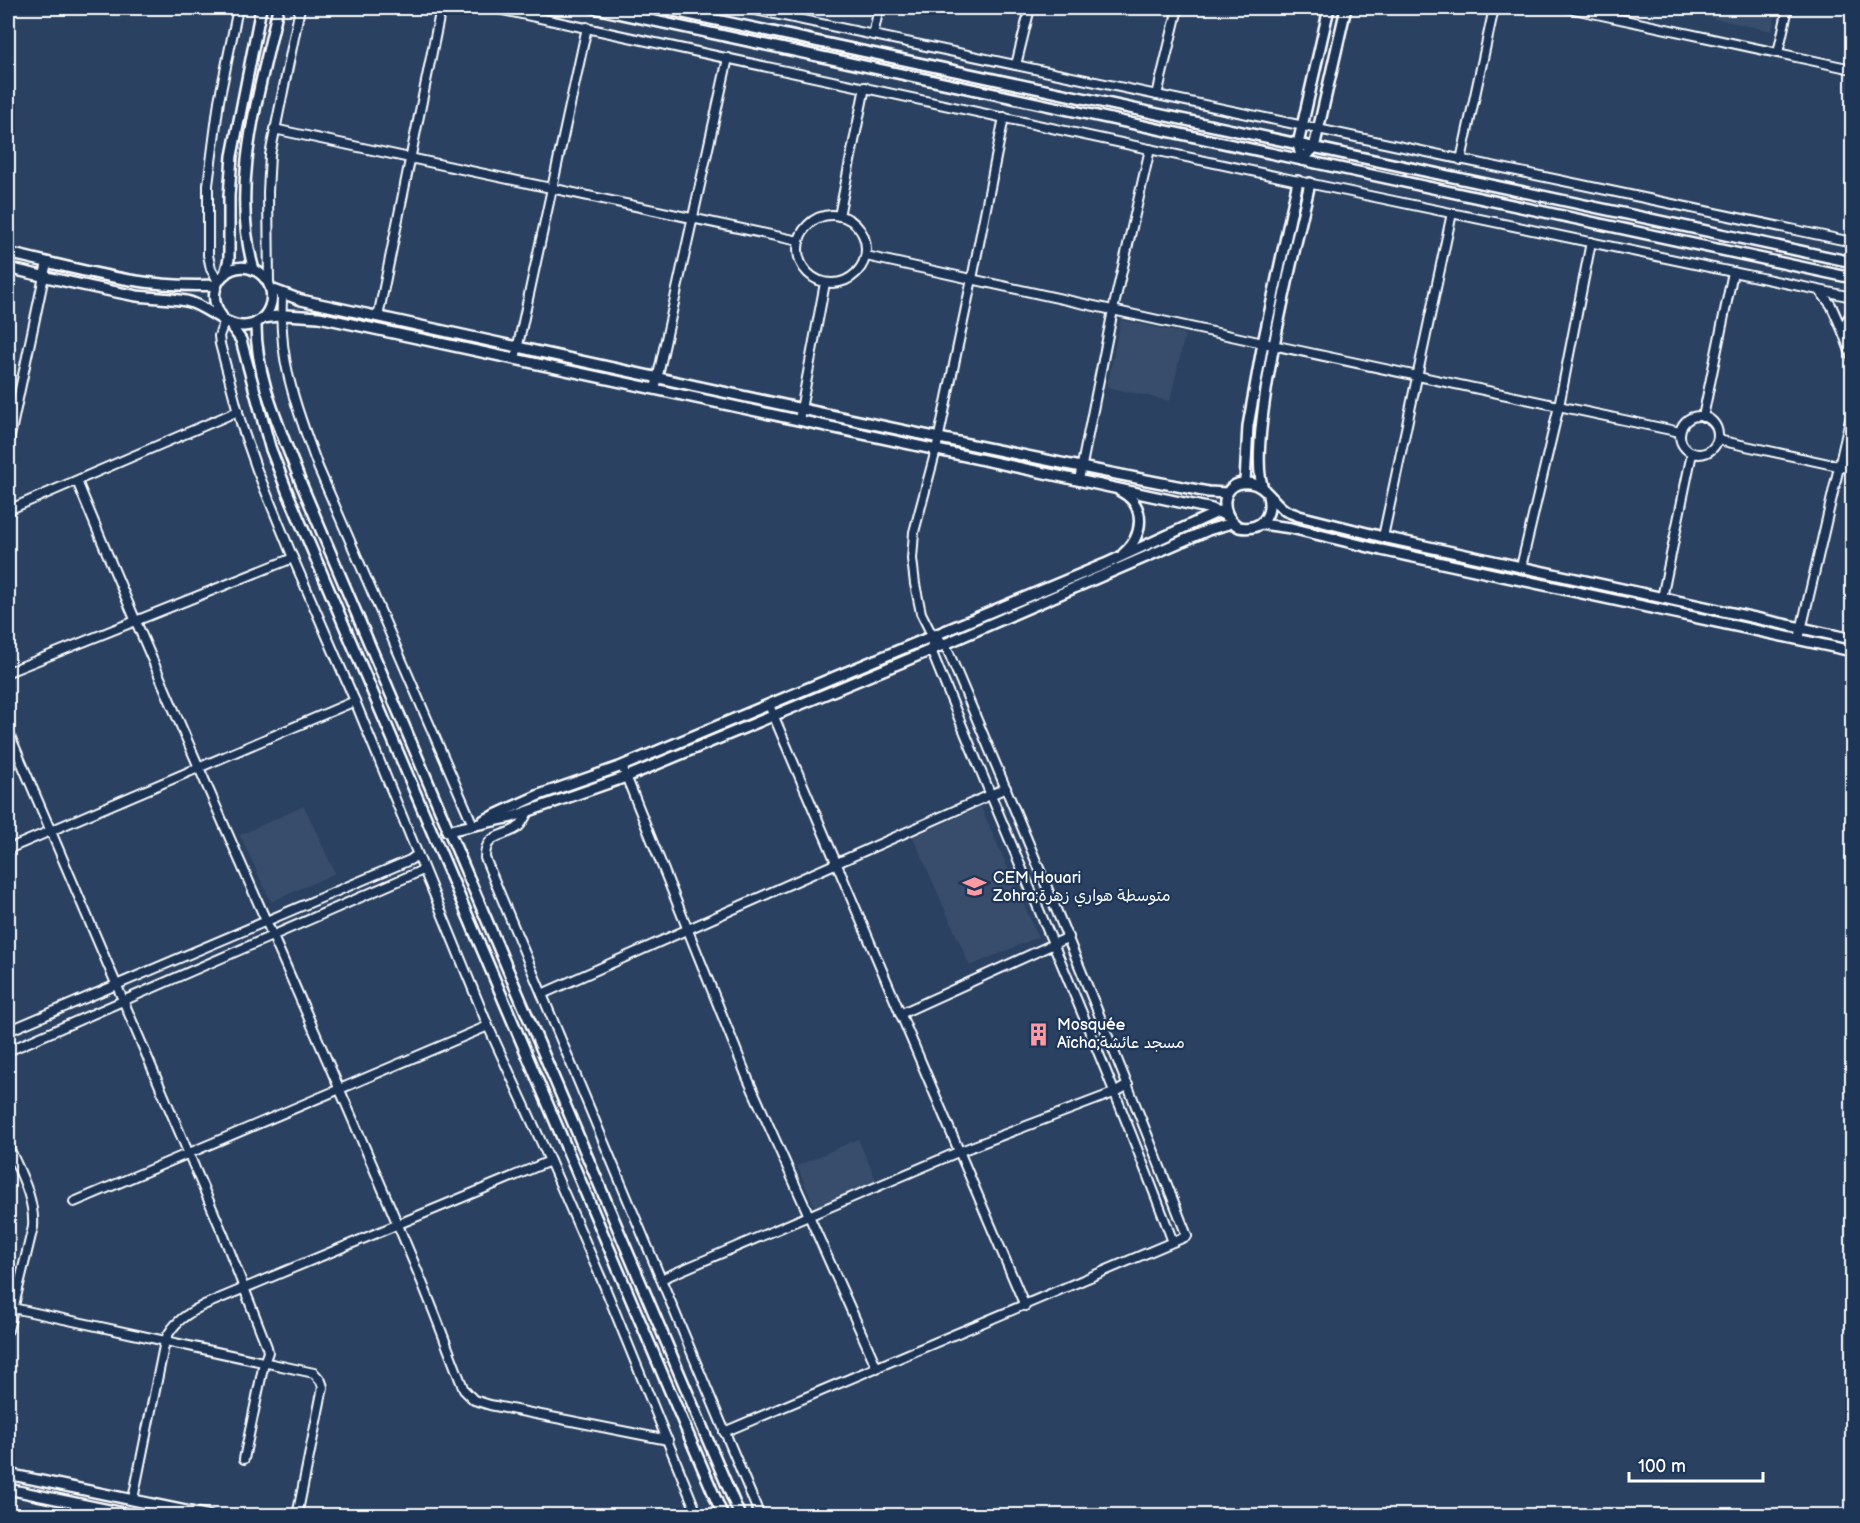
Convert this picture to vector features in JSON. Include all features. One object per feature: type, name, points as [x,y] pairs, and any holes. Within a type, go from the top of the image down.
[{"type":"street","points":[[220,280],[211,269],[208,255],[208,185],[219,101],[238,8]]},
{"type":"street","points":[[261,8],[232,156],[229,196],[229,259],[214,301],[216,310],[241,340],[270,447],[286,491],[723,1515]]},
{"type":"street","points":[[254,270],[247,248],[246,180],[251,131],[278,8]]},
{"type":"street","points":[[300,8],[274,129],[268,192],[272,302],[260,320],[258,351],[266,386],[301,483],[388,684],[447,831],[740,1515]]},
{"type":"street","points":[[378,317],[441,8]]},
{"type":"street","points":[[493,8],[1852,297]]},
{"type":"street","points":[[594,8],[1852,278]]},
{"type":"street","points":[[660,8],[1852,262]]},
{"type":"street","points":[[746,8],[1852,243]]},
{"type":"street","points":[[873,35],[879,8]]},
{"type":"street","points":[[1016,65],[1030,8]]},
{"type":"street","points":[[1158,95],[1178,8]]},
{"type":"street","points":[[1302,160],[1298,144],[1329,8]]},
{"type":"street","points":[[1302,160],[1314,147],[1346,8]]},
{"type":"street","points":[[1461,160],[1494,8]]},
{"type":"street","points":[[1569,8],[1852,69]]},
{"type":"street","points":[[1778,53],[1788,8]]},
{"type":"street","points":[[515,359],[587,27]]},
{"type":"street","points":[[655,389],[728,58]]},
{"type":"street","points":[[839,216],[865,87]]},
{"type":"street","points":[[724,1432],[1187,1236],[1069,937],[945,644],[933,637],[921,613],[912,559],[914,531],[936,450],[1004,117]]},
{"type":"street","points":[[274,129],[799,241]]},
{"type":"street","points":[[1079,480],[1113,310],[1150,149]]},
{"type":"street","points":[[1245,482],[1248,426],[1263,343],[1298,181]]},
{"type":"street","points":[[1261,524],[1270,511],[1259,471],[1265,399],[1310,183]]},
{"type":"street","points":[[1383,537],[1452,213]]},
{"type":"street","points":[[822,216],[839,216],[855,224],[863,233],[866,256],[856,275],[847,281],[836,284],[825,283],[815,279],[801,263],[798,252],[799,241],[803,230],[811,222],[822,216]]},
{"type":"street","points":[[1521,567],[1558,406],[1591,242]]},
{"type":"street","points":[[8,253],[135,282],[173,286],[220,280],[233,269],[244,268],[262,275],[270,286],[282,293],[301,300],[1081,468],[1227,494]]},
{"type":"street","points":[[866,256],[1680,432]]},
{"type":"street","points":[[8,446],[47,262]]},
{"type":"street","points":[[8,268],[139,296],[185,300],[225,320],[247,326],[260,320],[282,315],[319,317],[1079,480],[1225,515],[1247,529],[1261,524],[1291,528],[1392,553],[1852,651]]},
{"type":"street","points":[[1703,417],[1733,272]]},
{"type":"street","points":[[799,420],[825,283]]},
{"type":"street","points":[[1819,290],[1831,305],[1852,357]]},
{"type":"street","points":[[282,293],[283,342],[299,413],[318,466],[473,825]]},
{"type":"street","points":[[1843,332],[1852,312]]},
{"type":"street","points":[[225,320],[219,336],[220,344],[257,470],[355,701],[488,1026],[550,1161],[698,1515]]},
{"type":"street","points":[[8,510],[238,411]]},
{"type":"street","points":[[1799,639],[1852,411]]},
{"type":"street","points":[[1703,417],[1709,419],[1717,428],[1718,440],[1711,451],[1698,455],[1682,445],[1680,432],[1686,421],[1703,417]]},
{"type":"street","points":[[1718,440],[1852,469]]},
{"type":"street","points":[[1662,598],[1692,453]]},
{"type":"street","points":[[77,481],[135,622],[419,1275],[464,1390],[470,1398],[490,1405],[668,1440]]},
{"type":"street","points":[[447,831],[502,820],[626,777],[945,644],[1197,535],[1225,515],[1227,494],[1238,484],[1245,482],[1259,486],[1287,512],[1383,537],[1852,639]]},
{"type":"street","points":[[1105,564],[1131,547],[1140,525],[1139,514],[1134,503],[1127,495],[1113,488]]},
{"type":"street","points":[[473,825],[539,795],[622,766],[1225,515]]},
{"type":"street","points":[[8,672],[293,558]]},
{"type":"street","points":[[933,637],[930,650],[1116,1092],[1173,1242]]},
{"type":"street","points":[[8,849],[355,701]]},
{"type":"street","points":[[769,705],[1025,1306]]},
{"type":"street","points":[[8,731],[245,1288],[267,1347],[268,1352],[244,1460]]},
{"type":"street","points":[[622,766],[747,1077],[877,1368]]},
{"type":"street","points":[[542,994],[1006,788]]},
{"type":"street","points":[[528,812],[518,827],[490,841],[485,848],[485,858],[760,1515]]},
{"type":"street","points":[[8,1032],[410,860],[417,855]]},
{"type":"street","points":[[8,1051],[423,870]]},
{"type":"street","points":[[900,1014],[1069,937]]},
{"type":"street","points":[[74,1202],[488,1026]]},
{"type":"street","points":[[662,1279],[958,1152],[1116,1092],[1128,1085]]},
{"type":"street","points":[[8,1145],[31,1198],[34,1212],[33,1227],[10,1308],[8,1330]]},
{"type":"street","points":[[133,1499],[165,1341],[173,1327],[186,1316],[204,1305],[550,1161]]},
{"type":"street","points":[[10,1308],[314,1373],[321,1381],[322,1387],[297,1515]]},
{"type":"street","points":[[8,1474],[210,1515]]},
{"type":"street","points":[[8,1489],[133,1515]]},
{"type":"shaded area","points":[[1665,8],[1776,8],[1772,31]]},
{"type":"shaded area","points":[[1121,320],[1185,334],[1170,401],[1107,387]]},
{"type":"shaded area","points":[[304,806],[335,873],[271,902],[240,835]]},
{"type":"shaded area","name":"CEM Houari Zohra;متوسطة هواري زهرة","points":[[981,807],[1038,937],[970,966],[913,837]]},
{"type":"shaded area","points":[[858,1139],[876,1180],[815,1207],[797,1166]]},
{"type":"place","name":"CEM Houari Zohra;متوسطة هواري زهرة","points":[[975,887]]},
{"type":"place","name":"Mosquée Aïcha;مسجد عائشة","points":[[1039,1034]]}]
